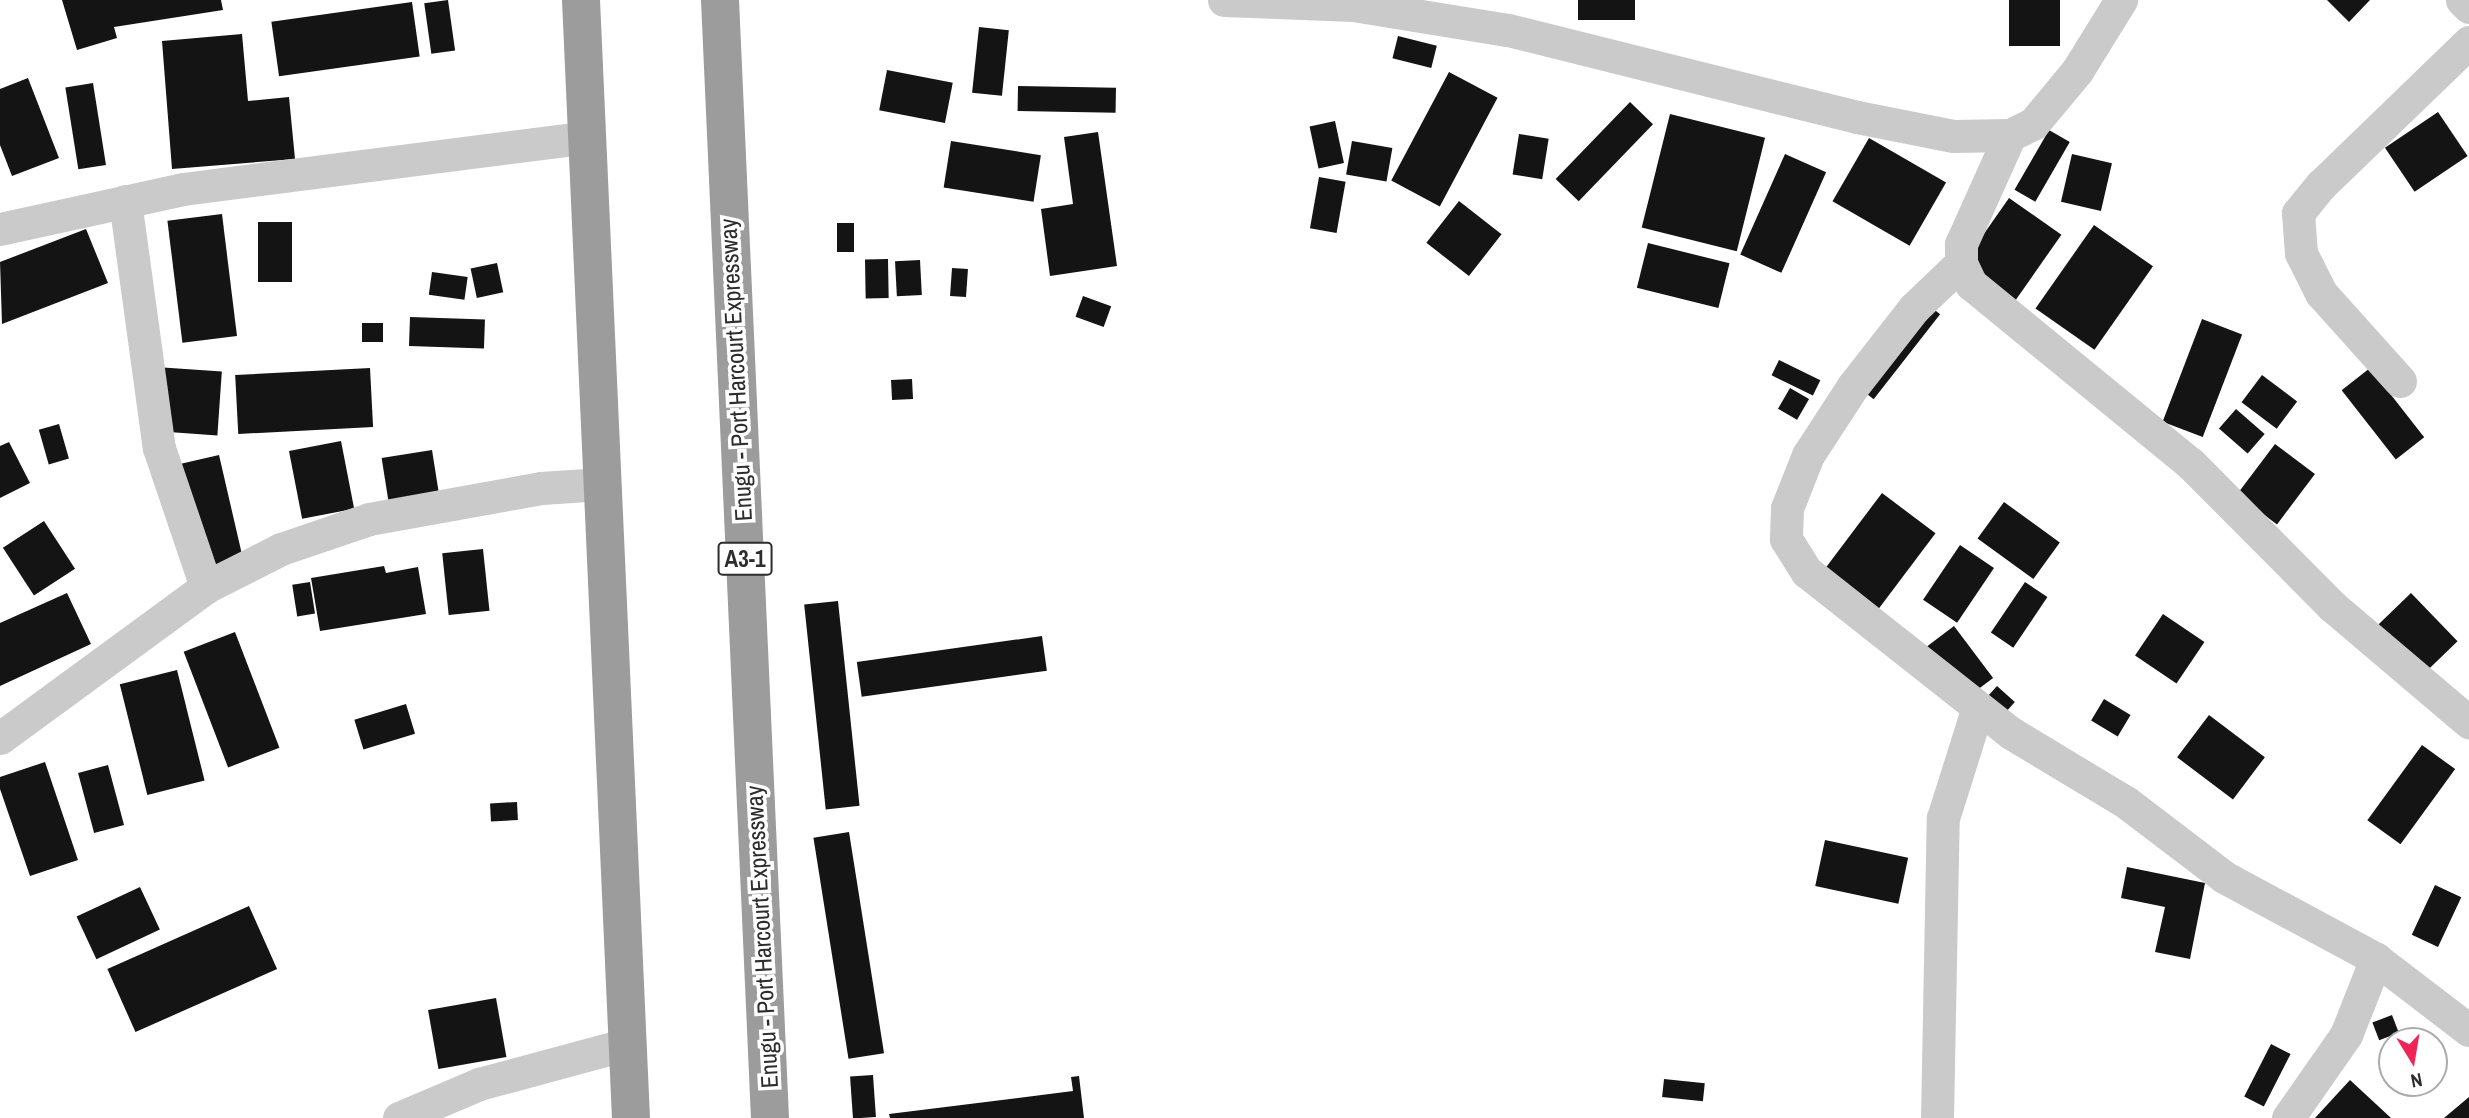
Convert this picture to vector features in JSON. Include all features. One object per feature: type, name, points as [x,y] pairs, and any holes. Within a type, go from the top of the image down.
[{"type":"highway","points":[[581,0],[631,1118]]},
{"type":"highway","name":"Enugu - Port Harcourt Expressway","points":[[720,0],[770,1118]]},
{"type":"street","points":[[1224,0],[1353,2],[1508,30],[1857,117],[1953,136],[2010,135],[2034,124],[2049,108],[2121,0]]},
{"type":"street","points":[[2462,0],[2469,7]]},
{"type":"street","points":[[2400,381],[2321,293],[2301,253],[2298,213],[2321,186],[2469,42]]},
{"type":"street","points":[[2010,135],[1967,226],[1961,263],[1970,284],[2190,463],[2332,606],[2469,722]]},
{"type":"street","points":[[0,229],[183,189],[587,137]]},
{"type":"street","points":[[125,201],[159,448],[206,587]]},
{"type":"street","points":[[1961,263],[1906,318],[1808,455],[1787,508],[1786,539],[1807,572],[2011,733],[2127,803],[2224,877],[2376,959],[2469,1030]]},
{"type":"street","points":[[3,730],[206,587],[281,549],[369,519],[541,488],[602,484]]},
{"type":"street","points":[[1937,1118],[1943,818],[1979,707]]},
{"type":"street","points":[[2288,1118],[2346,1035],[2376,959]]},
{"type":"street","points":[[399,1118],[479,1084],[627,1044]]},
{"type":"building","points":[[62,0],[221,0],[223,10],[114,27],[117,38],[77,50]]},
{"type":"building","points":[[448,0],[455,51],[431,54],[424,3]]},
{"type":"building","points":[[1578,0],[1635,0],[1635,20],[1578,20]]},
{"type":"building","points":[[2009,0],[2060,0],[2060,46],[2009,46]]},
{"type":"building","points":[[2327,0],[2370,0],[2349,22]]},
{"type":"building","points":[[412,2],[420,56],[279,76],[271,22]]},
{"type":"building","points":[[979,27],[1009,30],[1002,96],[972,93]]},
{"type":"building","points":[[242,34],[248,101],[289,97],[295,159],[172,169],[162,41]]},
{"type":"building","points":[[1398,36],[1437,46],[1431,68],[1392,58]]},
{"type":"building","points":[[887,70],[953,83],[945,123],[879,110]]},
{"type":"building","points":[[1449,72],[1498,98],[1440,206],[1391,181]]},
{"type":"building","points":[[28,78],[59,158],[12,176],[0,145],[0,89]]},
{"type":"building","points":[[93,83],[106,165],[78,169],[65,87]]},
{"type":"building","points":[[1018,86],[1116,88],[1116,113],[1018,111]]},
{"type":"building","points":[[1630,102],[1653,124],[1579,201],[1556,179]]},
{"type":"building","points":[[2438,112],[2468,156],[2415,192],[2385,148]]},
{"type":"building","points":[[1670,114],[1765,138],[1737,251],[1642,228]]},
{"type":"building","points":[[1335,121],[1344,163],[1319,168],[1310,126]]},
{"type":"building","points":[[2049,130],[2070,142],[2035,202],[2014,190]]},
{"type":"building","points":[[1098,132],[1117,266],[1050,276],[1041,209],[1073,204],[1064,137]]},
{"type":"building","points":[[1519,134],[1549,139],[1542,179],[1513,174]]},
{"type":"building","points":[[1869,138],[1946,182],[1910,246],[1832,201]]},
{"type":"building","points":[[951,141],[1041,155],[1034,202],[944,187]]},
{"type":"building","points":[[1352,141],[1392,148],[1386,182],[1346,174]]},
{"type":"building","points":[[1785,154],[1826,172],[1781,273],[1740,254]]},
{"type":"building","points":[[2072,154],[2112,163],[2101,211],[2061,202]]},
{"type":"building","points":[[1319,177],[1346,182],[1337,233],[1310,228]]},
{"type":"building","points":[[2009,198],[2061,235],[2005,316],[1952,279]]},
{"type":"building","points":[[1459,201],[1502,234],[1469,276],[1426,243]]},
{"type":"building","points":[[222,214],[237,336],[182,343],[167,221]]},
{"type":"building","points":[[258,222],[292,222],[292,282],[258,282]]},
{"type":"building","points":[[837,223],[854,223],[854,252],[837,252]]},
{"type":"building","points":[[2094,225],[2153,266],[2094,350],[2035,309]]},
{"type":"building","points":[[86,229],[108,283],[2,324],[0,262]]},
{"type":"building","points":[[1648,243],[1730,263],[1718,308],[1637,288]]},
{"type":"building","points":[[865,259],[888,259],[889,298],[866,298]]},
{"type":"building","points":[[920,260],[922,295],[897,296],[895,261]]},
{"type":"building","points":[[497,263],[503,292],[477,298],[471,269]]},
{"type":"building","points":[[952,268],[968,269],[966,297],[950,296]]},
{"type":"building","points":[[432,272],[468,277],[464,300],[429,295]]},
{"type":"building","points":[[1083,296],[1111,306],[1104,327],[1075,317]]},
{"type":"building","points":[[1922,300],[1940,314],[1874,399],[1856,385]]},
{"type":"building","points":[[410,317],[485,320],[484,349],[409,346]]},
{"type":"building","points":[[2202,319],[2242,334],[2203,437],[2163,422]]},
{"type":"building","points":[[362,323],[383,323],[383,342],[362,342]]},
{"type":"building","points":[[1779,360],[1820,380],[1813,395],[1772,375]]},
{"type":"building","points":[[156,367],[222,372],[217,435],[152,431]]},
{"type":"building","points":[[370,368],[373,427],[238,434],[235,375]]},
{"type":"building","points":[[2370,368],[2424,437],[2396,460],[2342,390]]},
{"type":"building","points":[[2262,375],[2297,401],[2277,429],[2242,402]]},
{"type":"building","points":[[912,379],[913,399],[892,400],[891,380]]},
{"type":"building","points":[[1790,388],[1809,399],[1797,420],[1778,409]]},
{"type":"building","points":[[2236,409],[2265,434],[2248,454],[2219,429]]},
{"type":"building","points":[[59,424],[69,459],[49,464],[39,430]]},
{"type":"building","points":[[341,441],[354,509],[302,519],[289,451]]},
{"type":"building","points":[[9,442],[30,483],[0,498],[0,446]]},
{"type":"building","points":[[2275,444],[2315,474],[2277,524],[2237,494]]},
{"type":"building","points":[[432,450],[439,492],[388,500],[382,458]]},
{"type":"building","points":[[219,455],[243,558],[195,569],[171,466]]},
{"type":"building","points":[[1882,493],[1936,533],[1872,618],[1818,578]]},
{"type":"building","points":[[2004,502],[2060,543],[2033,579],[1978,538]]},
{"type":"building","points":[[44,521],[75,569],[34,595],[3,548]]},
{"type":"building","points":[[1960,545],[1994,568],[1957,623],[1923,600]]},
{"type":"building","points":[[483,549],[489,611],[449,615],[442,553]]},
{"type":"building","points":[[384,566],[386,573],[418,567],[426,614],[320,631],[311,578]]},
{"type":"building","points":[[310,582],[315,614],[297,616],[292,585]]},
{"type":"building","points":[[2025,582],[2047,597],[2013,648],[1991,633]]},
{"type":"building","points":[[67,593],[91,644],[0,686],[0,623]]},
{"type":"building","points":[[2411,593],[2458,641],[2415,682],[2369,634]]},
{"type":"building","points":[[838,601],[860,806],[826,809],[804,605]]},
{"type":"building","points":[[2163,614],[2204,642],[2176,683],[2135,655]]},
{"type":"building","points":[[1954,626],[1993,678],[1964,700],[1925,648]]},
{"type":"building","points":[[235,632],[279,748],[228,767],[184,652]]},
{"type":"building","points":[[1042,636],[1047,671],[862,697],[857,662]]},
{"type":"building","points":[[177,670],[205,781],[147,795],[120,684]]},
{"type":"building","points":[[1997,686],[2015,702],[1998,721],[1980,705]]},
{"type":"building","points":[[2104,699],[2131,715],[2118,736],[2091,720]]},
{"type":"building","points":[[406,704],[415,734],[363,749],[354,720]]},
{"type":"building","points":[[2209,715],[2265,757],[2233,799],[2177,757]]},
{"type":"building","points":[[2422,745],[2455,769],[2401,844],[2367,820]]},
{"type":"building","points":[[45,762],[78,860],[30,876],[0,789],[0,777]]},
{"type":"building","points":[[108,765],[124,825],[94,833],[78,773]]},
{"type":"building","points":[[517,802],[518,820],[491,821],[490,803]]},
{"type":"building","points":[[849,832],[884,1053],[848,1059],[813,838]]},
{"type":"building","points":[[1825,840],[1908,858],[1898,904],[1815,886]]},
{"type":"building","points":[[2127,867],[2205,883],[2190,959],[2155,952],[2165,907],[2121,898]]},
{"type":"building","points":[[2435,885],[2461,897],[2438,947],[2412,935]]},
{"type":"building","points":[[140,887],[160,930],[96,959],[77,917]]},
{"type":"building","points":[[249,906],[277,969],[135,1032],[107,969]]},
{"type":"building","points":[[496,998],[506,1057],[438,1069],[428,1010]]},
{"type":"building","points":[[2392,1015],[2397,1027],[2378,1027],[2378,1037],[2372,1023]]},
{"type":"building","points":[[2271,1044],[2291,1054],[2264,1107],[2244,1097]]},
{"type":"building","points":[[873,1075],[876,1117],[853,1118],[850,1077]]},
{"type":"building","points":[[1079,1076],[1084,1118],[890,1118],[889,1114],[1073,1091],[1071,1077]]},
{"type":"building","points":[[1664,1079],[1705,1083],[1703,1101],[1662,1097]]},
{"type":"building","points":[[2350,1080],[2391,1118],[2315,1118]]},
{"type":"building","points":[[2469,1097],[2469,1118],[2444,1118]]}]
